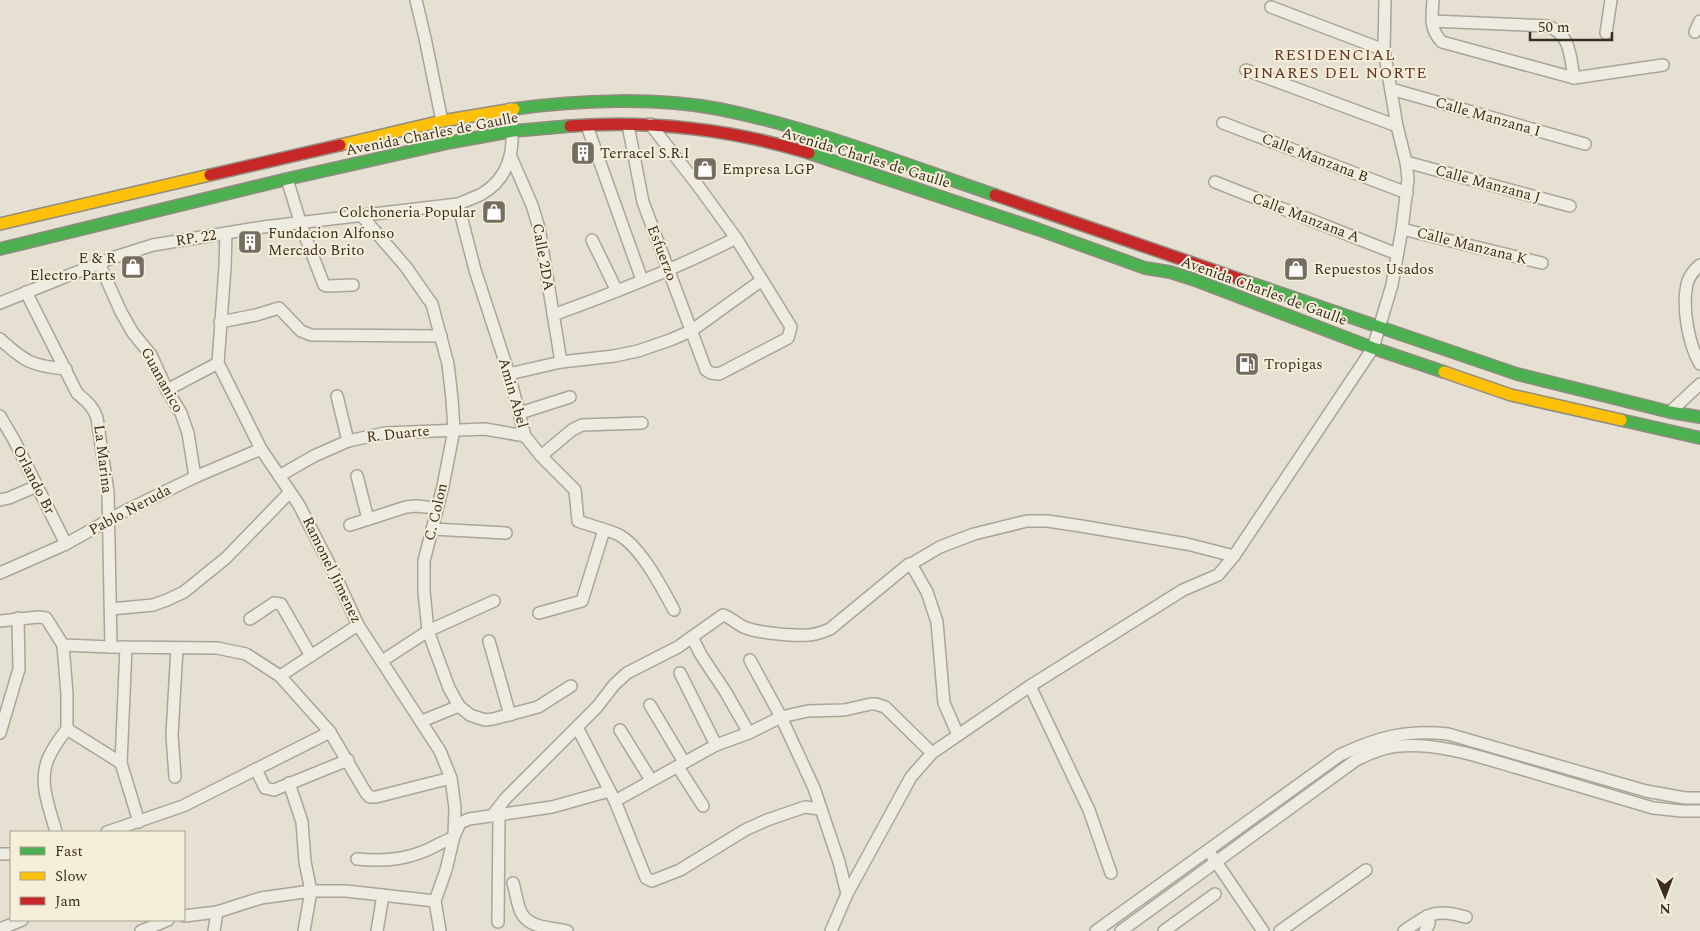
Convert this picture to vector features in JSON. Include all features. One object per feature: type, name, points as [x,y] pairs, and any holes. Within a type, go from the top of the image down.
[{"type":"main road","name":"Avenida Charles de Gaulle","points":[[0,224],[442,121],[510,109],[549,104],[647,102],[718,109],[810,132],[1517,374],[1670,412],[1700,417]]},
{"type":"main road","name":"Avenida Charles de Gaulle","points":[[0,249],[287,179],[452,142],[513,131],[650,124],[718,131],[807,152],[1038,229],[1145,268],[1170,272],[1195,280],[1374,348],[1511,394],[1640,426],[1700,438]]},
{"type":"main road","points":[[1511,394],[1517,374]]},
{"type":"street","points":[[416,0],[426,38],[442,121]]},
{"type":"street","points":[[831,931],[847,894],[910,777],[932,753],[1030,686],[1182,590],[1218,575],[1234,556],[1374,348],[1392,285],[1407,193],[1406,162],[1397,126],[1384,50],[1385,0]]},
{"type":"street","points":[[1433,0],[1432,21],[1434,35],[1442,42],[1574,78],[1663,65]]},
{"type":"street","points":[[1606,33],[1611,0]]},
{"type":"street","points":[[1271,7],[1384,50]]},
{"type":"street","points":[[1695,32],[1700,20]]},
{"type":"street","points":[[1432,21],[1547,26],[1555,29],[1567,43],[1574,78]]},
{"type":"street","points":[[1246,70],[1397,126]]},
{"type":"street","name":"Calle Manzana I","points":[[1391,89],[1585,144]]},
{"type":"street","name":"RP. 22","points":[[0,303],[99,263],[146,247],[301,222],[458,204],[480,195],[499,179],[511,157],[513,131],[510,109]]},
{"type":"street","name":"Calle Manzana B","points":[[1223,123],[1407,193]]},
{"type":"street","points":[[509,374],[561,362],[614,356],[670,340],[692,331],[762,280],[736,238],[650,124]]},
{"type":"street","name":"Esfuerzo","points":[[628,125],[643,202],[706,370],[713,374],[719,374],[790,336],[791,326],[762,280]]},
{"type":"street","points":[[586,126],[642,280]]},
{"type":"street","name":"Calle 2DA","points":[[511,157],[536,218],[547,271],[561,362]]},
{"type":"street","name":"Calle Manzana J","points":[[1406,162],[1570,206]]},
{"type":"street","points":[[287,179],[325,286],[353,285]]},
{"type":"street","name":"Calle Manzana A","points":[[1215,182],[1397,254]]},
{"type":"street","name":"Amin Abel","points":[[458,204],[475,270],[509,374],[525,436],[541,456],[575,490],[578,522],[618,535],[628,542],[654,574],[674,610]]},
{"type":"street","name":"C. Colon","points":[[361,215],[406,267],[429,300],[448,364],[454,430],[424,564],[424,592],[428,631],[449,688],[459,706]]},
{"type":"street","name":"Calle Manzana K","points":[[1402,228],[1542,263]]},
{"type":"street","name":"Ramonel Jimenez","points":[[226,233],[218,363],[261,449],[299,505],[358,625],[440,750],[452,778],[455,808],[454,836],[446,870],[435,901]]},
{"type":"street","points":[[553,315],[669,269],[736,238]]},
{"type":"street","points":[[592,240],[617,290]]},
{"type":"street","name":"Guananico","points":[[99,263],[122,312],[133,332],[152,357],[184,421],[195,477]]},
{"type":"street","points":[[1700,265],[1691,274],[1687,283],[1686,294],[1686,320],[1692,344],[1700,364]]},
{"type":"street","name":"La Marina","points":[[26,292],[77,393],[89,403],[97,418],[108,492],[111,647]]},
{"type":"street","points":[[220,322],[280,308],[301,331],[310,336],[441,336]]},
{"type":"street","points":[[0,339],[16,354],[30,363],[43,367],[66,369]]},
{"type":"street","points":[[167,390],[218,363]]},
{"type":"street","points":[[1670,412],[1700,384]]},
{"type":"street","points":[[337,396],[348,441]]},
{"type":"street","points":[[520,413],[570,398]]},
{"type":"street","name":"Orlando Br","points":[[0,416],[66,544]]},
{"type":"street","points":[[541,456],[579,426],[642,423]]},
{"type":"street","name":"R. Duarte","points":[[279,476],[314,456],[348,441],[387,432],[493,430],[525,436]]},
{"type":"street","name":"Pablo Neruda","points":[[0,573],[66,544],[123,512],[195,477],[261,449]]},
{"type":"street","points":[[357,476],[368,519]]},
{"type":"street","points":[[0,500],[37,486]]},
{"type":"street","points":[[111,610],[161,603],[192,587],[226,558],[290,492]]},
{"type":"street","points":[[350,524],[406,507],[437,508]]},
{"type":"street","points":[[498,922],[496,815],[506,798],[597,707],[627,672],[678,647],[723,615],[747,629],[789,634],[808,635],[820,633],[830,629],[909,564],[940,547],[974,534],[1027,522],[1047,521],[1082,526],[1187,544],[1234,556]]},
{"type":"street","points":[[433,529],[506,533]]},
{"type":"street","points":[[539,613],[582,601],[604,530]]},
{"type":"street","points":[[911,564],[927,592],[937,622],[944,703],[958,735]]},
{"type":"street","points":[[382,661],[428,631],[494,601]]},
{"type":"street","points":[[250,619],[274,603],[281,604],[310,656]]},
{"type":"street","points":[[0,621],[18,618],[46,618],[63,645],[67,694],[67,729],[48,758],[44,772],[44,785],[56,831]]},
{"type":"street","points":[[0,732],[19,669],[18,618]]},
{"type":"street","points":[[280,676],[358,625]]},
{"type":"street","points":[[692,638],[749,733]]},
{"type":"street","points":[[489,641],[510,715]]},
{"type":"street","points":[[63,645],[216,648],[246,654],[280,676],[330,732],[370,797],[452,778]]},
{"type":"street","points":[[126,647],[122,763],[138,822]]},
{"type":"street","points":[[175,777],[172,736],[177,648]]},
{"type":"street","points":[[750,660],[781,717],[814,788],[847,894]]},
{"type":"street","points":[[680,673],[716,745]]},
{"type":"street","points":[[422,721],[459,706],[470,715],[484,720],[493,719],[538,707],[571,686]]},
{"type":"street","points":[[1030,686],[1089,810],[1111,873]]},
{"type":"street","points":[[650,704],[703,806]]},
{"type":"street","points":[[357,859],[377,861],[414,856],[430,850],[454,836],[460,823],[469,819],[612,796],[651,780],[716,745],[749,733],[781,717],[808,711],[844,710],[876,704],[885,707],[932,753]]},
{"type":"street","points":[[577,727],[612,796],[646,878],[652,881],[680,870],[745,830],[767,820],[805,806],[820,809]]},
{"type":"street","points":[[67,729],[122,763]]},
{"type":"street","points":[[620,730],[651,780]]},
{"type":"street","points":[[110,831],[183,806],[330,732]]},
{"type":"street","points":[[1096,931],[1340,755],[1366,742],[1400,734],[1431,732],[1448,734],[1646,792],[1685,798],[1700,798]]},
{"type":"street","points":[[1121,931],[1356,760],[1373,752],[1397,746],[1441,748],[1653,808],[1700,811]]},
{"type":"street","points":[[256,769],[265,788],[274,790],[348,760]]},
{"type":"street","points":[[290,783],[302,822],[305,862],[311,891],[304,931]]},
{"type":"street","points":[[1208,850],[1263,931]]},
{"type":"street","points":[[1280,931],[1366,870]]},
{"type":"street","points":[[514,882],[522,914],[530,922],[539,926],[567,931]]},
{"type":"street","points":[[185,916],[217,912],[261,898],[311,891],[346,891],[435,901],[440,931]]},
{"type":"street","points":[[1164,931],[1180,927],[1215,894]]},
{"type":"street","points":[[377,931],[383,895]]},
{"type":"street","points":[[214,931],[217,912]]},
{"type":"street","points":[[1404,931],[1427,916],[1440,912],[1449,912],[1466,917]]},
{"type":"street","points":[[1425,931],[1429,924],[1427,916]]},
{"type":"street","points":[[0,930],[20,921]]},
{"type":"street","points":[[141,931],[166,921]]},
{"type":"traffic: fast","points":[[514,109],[617,101],[695,105],[719,109],[824,136],[995,195]]},
{"type":"traffic: fast","points":[[0,249],[287,179],[452,142],[513,131],[570,126]]},
{"type":"traffic: fast","points":[[809,153],[1037,229],[1145,268],[1170,272],[1195,280],[1373,348],[1444,372]]},
{"type":"traffic: fast","points":[[1242,280],[1517,374],[1670,412],[1700,417]]},
{"type":"traffic: fast","points":[[1621,420],[1700,438]]},
{"type":"traffic: slow","points":[[340,145],[442,121],[514,109]]},
{"type":"traffic: slow","points":[[0,224],[210,175]]},
{"type":"traffic: slow","points":[[1444,372],[1511,395],[1621,420]]},
{"type":"traffic: jam","points":[[570,126],[631,124],[691,128],[750,138],[809,153]]},
{"type":"traffic: jam","points":[[210,175],[340,145]]},
{"type":"traffic: jam","points":[[995,195],[1242,280]]},
{"type":"place","name":"Terracel S.R.I","points":[[583,153]]},
{"type":"place","name":"Empresa LGP","points":[[705,169]]},
{"type":"place","name":"Colchoneria Popular","points":[[494,212]]},
{"type":"place","name":"Fundacion Alfonso Mercado Brito","points":[[250,242]]},
{"type":"place","name":"E & R Electro Parts","points":[[133,267]]},
{"type":"place","name":"Repuestos Usados","points":[[1296,269]]},
{"type":"place","name":"Tropigas","points":[[1247,364]]},
{"type":"district","name":"RESIDENCIAL PINARES DEL NORTE","points":[[1335,64]]}]
